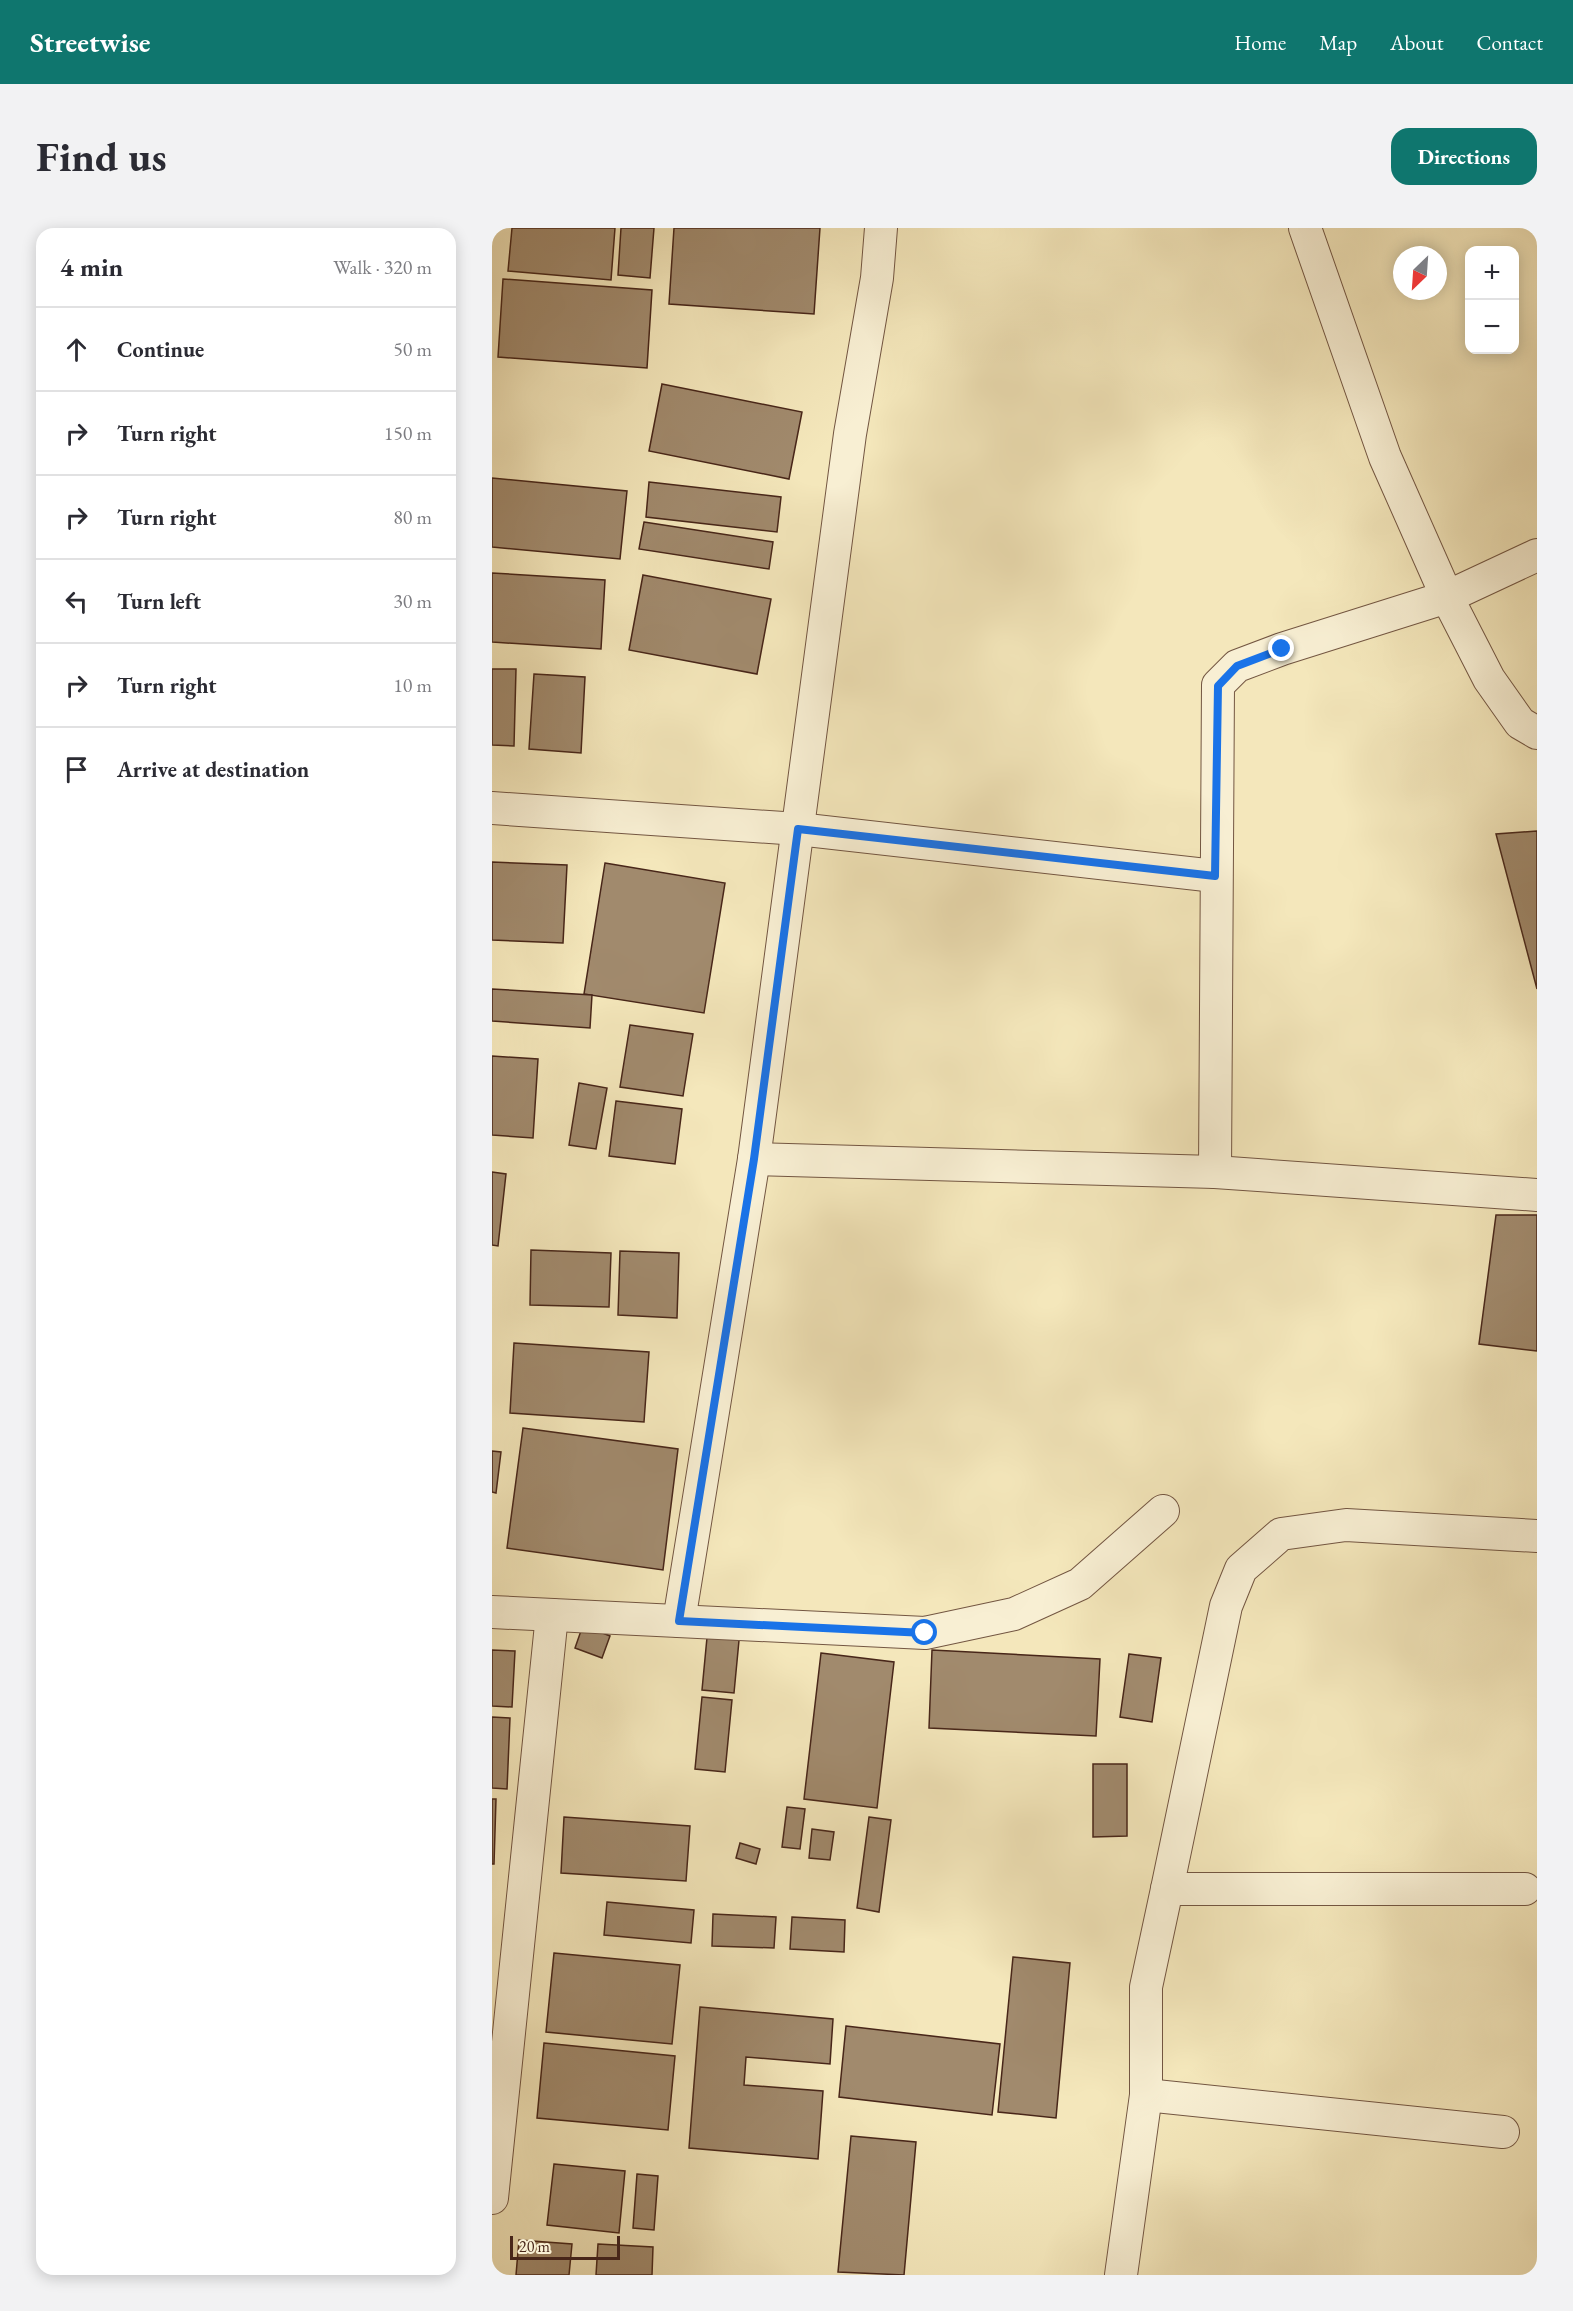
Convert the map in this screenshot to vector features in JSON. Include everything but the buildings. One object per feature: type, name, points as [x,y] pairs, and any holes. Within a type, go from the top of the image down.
[{"type":"street","points":[[679,1621],[754,1159],[850,434],[877,278],[881,228]]},
{"type":"street","points":[[1305,228],[1385,458],[1448,597],[1489,679],[1520,723],[1537,733]]},
{"type":"street","points":[[1215,1172],[1215,876],[1218,686],[1237,666],[1282,649],[1448,597],[1537,555]]},
{"type":"street","points":[[492,808],[798,829],[1215,876]]},
{"type":"street","points":[[754,1159],[1215,1172],[1537,1195]]},
{"type":"street","points":[[492,1612],[925,1633],[1014,1614],[1080,1584],[1163,1511]]},
{"type":"street","points":[[1121,2275],[1146,2095],[1146,1987],[1226,1606],[1241,1569],[1281,1534],[1346,1525],[1537,1536]]},
{"type":"street","points":[[492,2198],[552,1615]]},
{"type":"street","points":[[1167,1889],[1525,1889]]},
{"type":"street","points":[[1146,2095],[1503,2132]]},
{"type":"route","points":[[925,1633],[679,1621],[754,1159],[798,829],[1215,876],[1218,686],[1237,666],[1282,649]]}]
